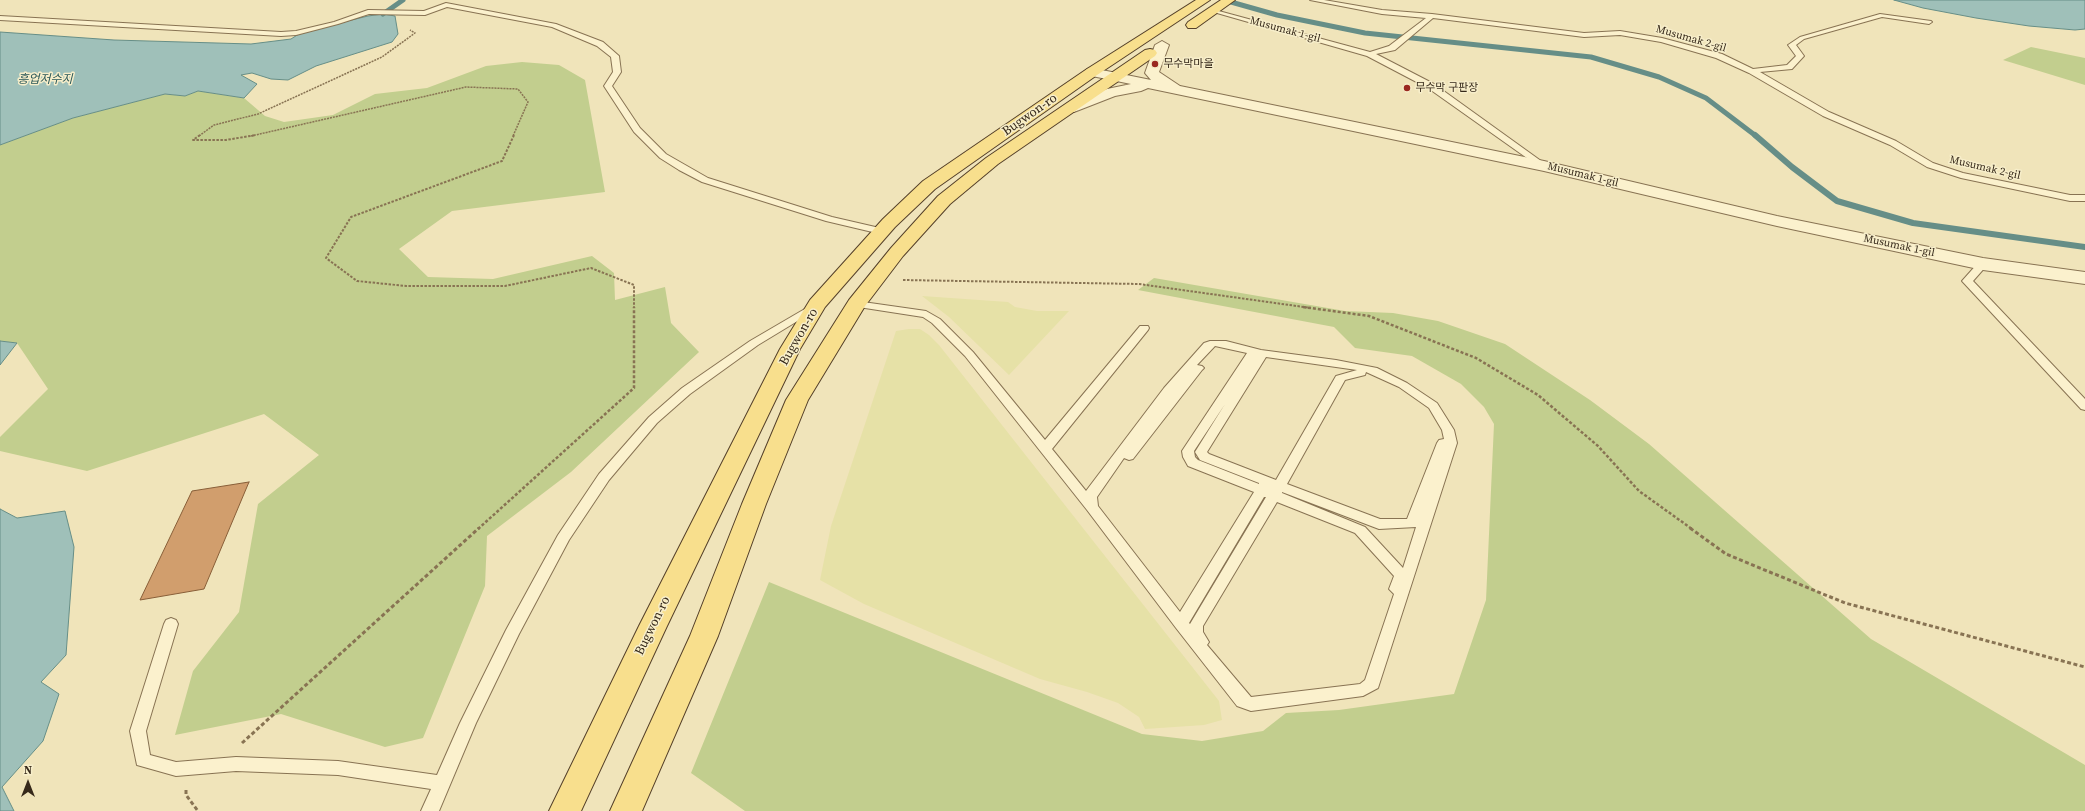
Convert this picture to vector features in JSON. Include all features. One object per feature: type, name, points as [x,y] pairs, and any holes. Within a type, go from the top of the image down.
[{"type":"main road","name":"Bugwon-ro","points":[[565,811],[653,626],[790,349],[817,304],[882,231],[929,185],[1092,72],[1202,1]]},
{"type":"main road","name":"Bugwon-ro","points":[[626,811],[704,636],[754,504],[797,400],[856,304],[877,280],[897,252],[944,200],[992,161],[1221,5]]},
{"type":"street","points":[[1162,44],[1152,73],[1159,80],[1180,90]]},
{"type":"street","points":[[1092,72],[1544,166]]},
{"type":"street","points":[[1069,109],[1112,92],[1128,88],[1145,87],[1180,90]]},
{"type":"street","name":"Musumak 1-gil","points":[[1544,166],[1777,221],[1983,264],[2085,278]]},
{"type":"lane","name":"Musumak 2-gil","points":[[1313,0],[1382,12],[1432,16],[1584,35],[1620,33],[1662,40],[1719,56],[1752,71],[1826,114],[1893,143],[1930,165],[1961,176],[2070,198],[2085,198]]},
{"type":"lane","points":[[0,18],[100,25],[281,34],[296,33],[336,23],[368,12],[425,13],[446,2],[554,25],[600,44],[615,56],[618,72],[608,86],[637,130],[663,156],[705,180],[829,219],[882,231]]},
{"type":"lane","name":"Musumak 1-gil","points":[[1221,5],[1370,54],[1431,86],[1544,166]]},
{"type":"lane","points":[[1752,71],[1789,67],[1800,56],[1792,45],[1802,38],[1882,15],[1929,22]]},
{"type":"lane","points":[[1370,54],[1392,48],[1432,16]]},
{"type":"lane","points":[[1983,264],[1966,281],[2085,406]]},
{"type":"lane","points":[[430,811],[468,723],[511,634],[563,538],[604,477],[653,420],[686,391],[754,343],[817,304]]},
{"type":"lane","points":[[856,304],[916,311],[926,314],[936,321],[969,354],[1092,507],[1231,687],[1247,703],[1265,703],[1363,690],[1372,684],[1451,443],[1448,430],[1433,406],[1403,385],[1336,363],[1261,353],[1226,344],[1214,343],[1208,345],[1168,392],[1093,490],[1090,497],[1092,507]]},
{"type":"lane","points":[[1045,449],[1144,328]]},
{"type":"lane","points":[[1092,507],[1093,500],[1211,351],[1226,348],[1256,355],[1367,372],[1401,387],[1416,397],[1428,408],[1441,429],[1444,441],[1412,524],[1379,524],[1270,488]]},
{"type":"lane","points":[[1256,355],[1201,452],[1204,457],[1360,530],[1401,575],[1369,678],[1361,686],[1250,700],[1246,698],[1198,639],[1195,633],[1196,626],[1270,488]]},
{"type":"lane","points":[[1340,372],[1367,372]]},
{"type":"lane","points":[[1181,624],[1340,378],[1367,372]]},
{"type":"lane","points":[[171,624],[138,731],[143,760],[176,769],[236,764],[338,768],[442,784]]},
{"type":"lane","points":[[1181,624],[1187,627],[1196,626]]},
{"type":"path","points":[[236,748],[634,388],[634,285],[592,268],[505,286],[406,286],[357,281],[326,258],[351,217],[502,161],[528,102],[518,89],[466,87],[278,131],[226,140],[193,140],[214,125],[258,114],[382,57],[415,33],[401,24],[404,12]]},
{"type":"path","points":[[877,280],[1139,284],[1231,298],[1370,316],[1476,358],[1538,395],[1598,446],[1639,491],[1726,554],[1846,603],[2085,667]]},
{"type":"shaded area","points":[[922,296],[1008,302],[1015,307],[1037,311],[1069,311],[1009,375],[949,317]]},
{"type":"shaded area","points":[[920,329],[929,335],[939,345],[1219,701],[1222,720],[1204,725],[1145,729],[1139,717],[1118,703],[1087,692],[1040,679],[864,604],[820,580],[831,526],[896,331]]},
{"type":"green space","points":[[2031,47],[2085,58],[2085,85],[2003,60]]},
{"type":"green space","points":[[522,62],[559,65],[585,80],[605,192],[452,211],[399,249],[428,277],[493,279],[592,256],[614,273],[615,300],[665,287],[671,323],[699,352],[571,472],[487,536],[485,586],[423,738],[385,747],[281,714],[175,735],[193,671],[239,612],[258,504],[319,455],[264,414],[87,471],[0,451],[0,437],[48,389],[17,343],[0,341],[0,145],[73,118],[165,94],[185,96],[198,91],[244,98],[265,116],[284,122],[333,115],[375,94],[427,88],[486,66]]},
{"type":"green space","points":[[1154,278],[1345,311],[1393,313],[1438,321],[1505,344],[1590,400],[1649,444],[1871,639],[2085,765],[2085,811],[745,811],[691,773],[769,582],[1142,734],[1202,741],[1263,731],[1286,713],[1339,710],[1454,694],[1486,600],[1494,424],[1484,407],[1461,384],[1412,356],[1355,348],[1334,327],[1138,290]]},
{"type":"water","points":[[1894,0],[2085,0],[2085,29],[2075,30],[2029,26],[1976,18],[1923,8]]},
{"type":"water","name":"흥업저수지","points":[[383,14],[395,16],[398,34],[392,42],[316,66],[288,80],[271,79],[252,73],[241,75],[257,84],[244,98],[198,91],[185,96],[165,94],[73,118],[0,145],[0,32],[114,40],[251,44],[291,39],[302,32],[368,16]]},
{"type":"water","points":[[0,341],[17,343],[0,365]]},
{"type":"water","points":[[0,509],[17,518],[65,511],[74,547],[66,655],[41,682],[59,694],[43,741],[2,787],[14,811],[0,811]]},
{"type":"building","points":[[249,482],[204,589],[140,600],[192,491]]},
{"type":"waterway","points":[[383,14],[403,0]]},
{"type":"waterway","points":[[1224,0],[1277,15],[1365,33],[1591,57],[1659,77],[1706,98],[1756,136]]},
{"type":"waterway","points":[[1755,135],[1792,167],[1837,201],[1913,223],[2085,247]]},
{"type":"place","name":"무수막마을","points":[[1155,64]]},
{"type":"place","name":"무수막 구판장","points":[[1407,88]]}]
